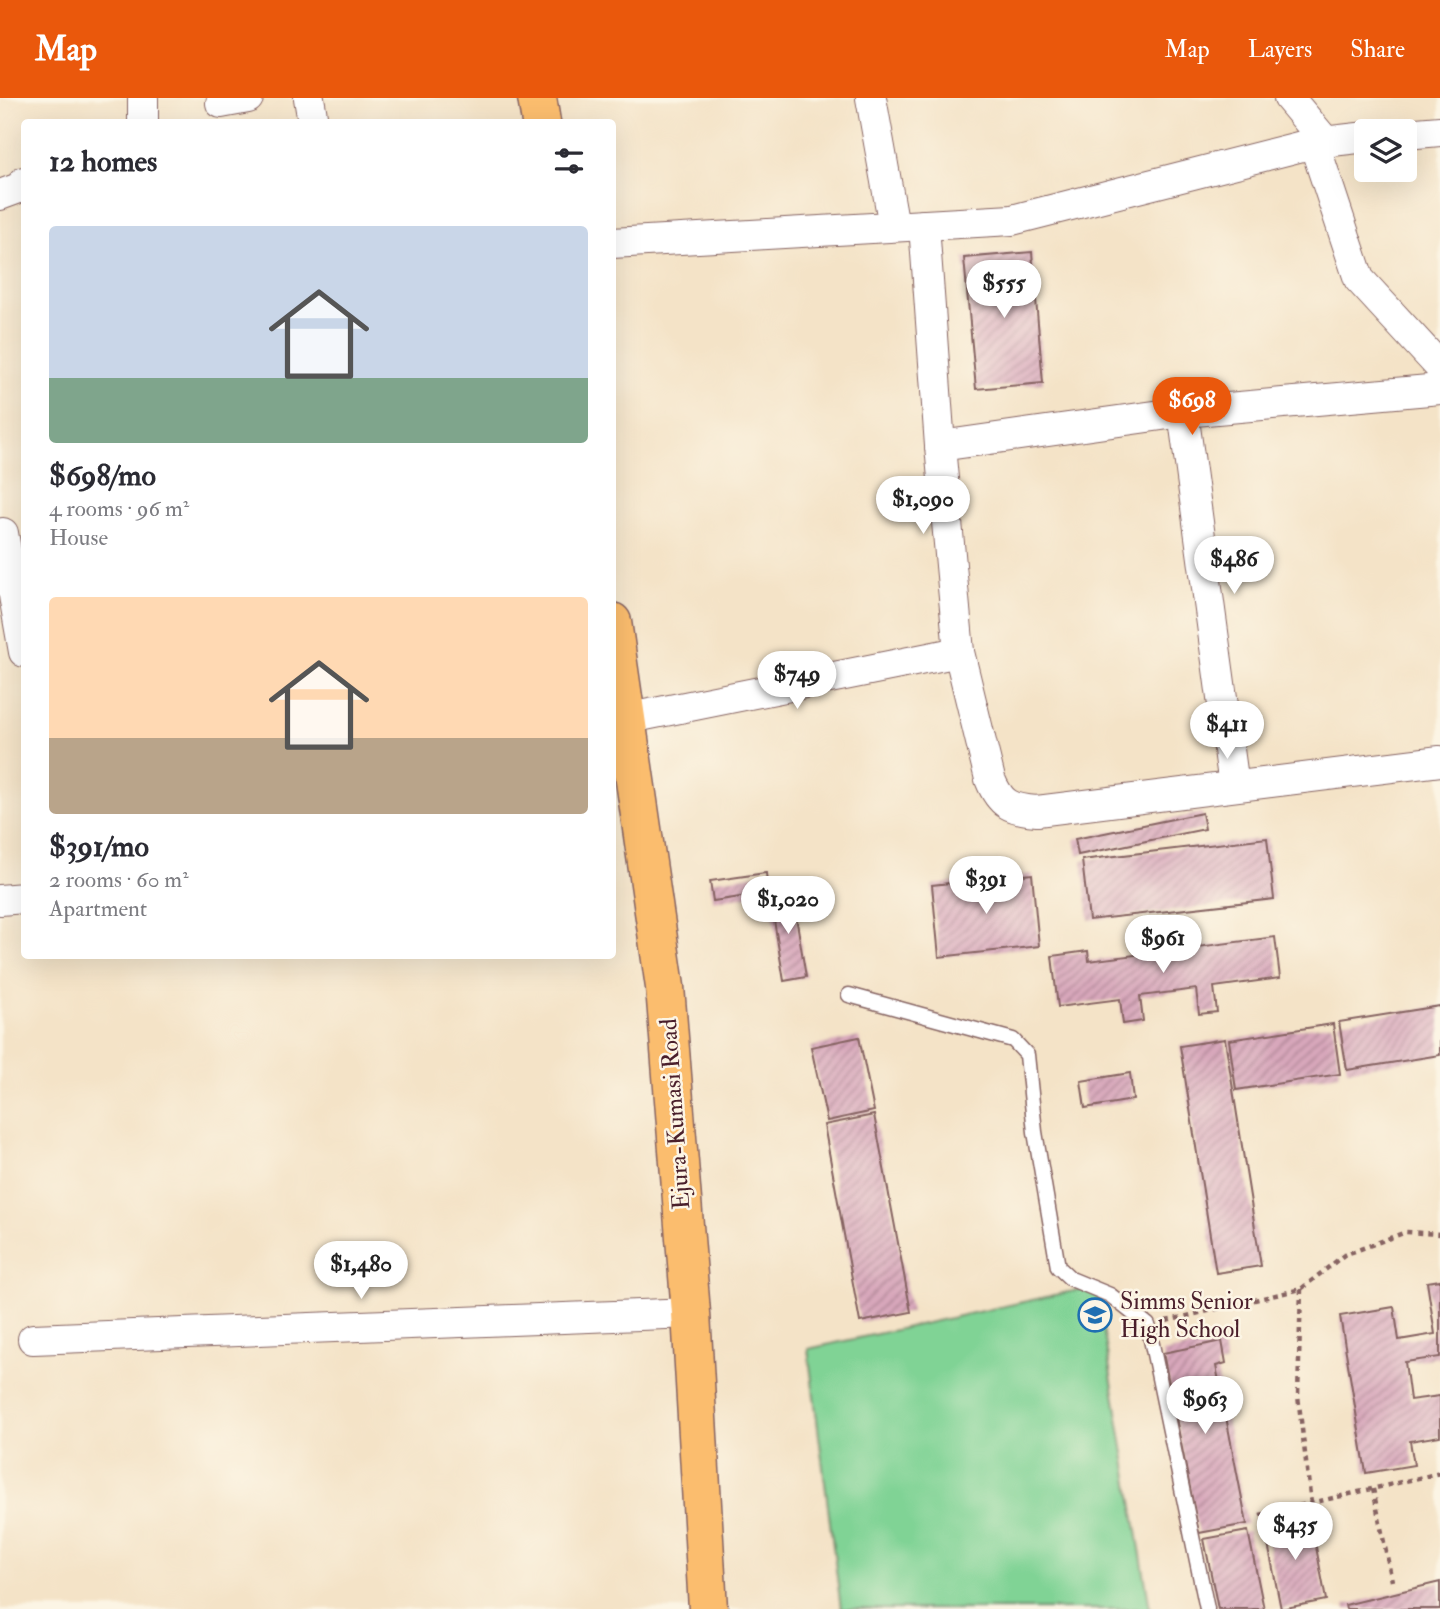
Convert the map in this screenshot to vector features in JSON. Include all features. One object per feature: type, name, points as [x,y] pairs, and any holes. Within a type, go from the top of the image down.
[{"type":"main road","points":[[537,98],[540,119]]},
{"type":"main road","name":"Ejura-Kumasi Road","points":[[616,652],[665,987],[691,1313],[708,1609]]},
{"type":"street","points":[[143,98],[143,119]]},
{"type":"street","points":[[309,98],[312,119]]},
{"type":"street","points":[[871,98],[894,226]]},
{"type":"street","points":[[1289,98],[1320,142],[1359,279],[1440,367]]},
{"type":"street","points":[[1417,133],[1440,131]]},
{"type":"street","points":[[616,243],[1012,220],[1320,142],[1354,138]]},
{"type":"street","points":[[0,195],[21,186]]},
{"type":"street","points":[[924,225],[959,653],[996,795],[1014,810],[1037,811],[1440,761]]},
{"type":"street","points":[[940,446],[1183,412],[1440,390]]},
{"type":"street","points":[[1183,412],[1234,786]]},
{"type":"street","points":[[3,533],[21,635]]},
{"type":"street","points":[[625,719],[959,653]]},
{"type":"street","points":[[0,900],[21,898]]},
{"type":"street","points":[[33,1339],[691,1313]]},
{"type":"lane","points":[[849,995],[1013,1040],[1027,1055],[1035,1132],[1058,1267],[1071,1279],[1110,1295],[1148,1325],[1207,1609]]},
{"type":"path","points":[[1148,1325],[1301,1289],[1344,1255],[1406,1232],[1440,1234]]},
{"type":"path","points":[[1301,1289],[1298,1396],[1311,1503]]},
{"type":"path","points":[[1260,1515],[1440,1473]]},
{"type":"path","points":[[1373,1489],[1392,1581]]},
{"type":"green space","points":[[1096,1286],[1150,1609],[841,1609],[808,1349]]},
{"type":"building","points":[[1032,252],[1043,383],[976,389],[964,258]]},
{"type":"building","points":[[1202,813],[1205,829],[1078,855],[1075,839]]},
{"type":"building","points":[[1267,838],[1274,899],[1089,920],[1082,860]]},
{"type":"building","points":[[766,873],[768,893],[713,901],[710,881]]},
{"type":"building","points":[[1032,874],[1039,946],[939,957],[932,885]]},
{"type":"building","points":[[792,892],[806,977],[784,981],[770,896]]},
{"type":"building","points":[[1275,937],[1280,978],[1214,987],[1217,1012],[1199,1014],[1196,989],[1140,996],[1143,1021],[1123,1024],[1120,999],[1058,1007],[1052,956],[1088,951],[1089,961]]},
{"type":"building","points":[[1440,1006],[1440,1055],[1347,1070],[1339,1022]]},
{"type":"building","points":[[1333,1024],[1340,1074],[1236,1090],[1229,1040]]},
{"type":"building","points":[[859,1037],[874,1111],[827,1121],[811,1047]]},
{"type":"building","points":[[1225,1039],[1261,1266],[1216,1273],[1180,1046]]},
{"type":"building","points":[[1130,1073],[1133,1100],[1085,1108],[1081,1081]]},
{"type":"building","points":[[874,1115],[911,1312],[860,1322],[824,1125]]},
{"type":"building","points":[[1440,1280],[1440,1357],[1405,1362],[1410,1400],[1440,1396],[1440,1436],[1410,1441],[1414,1465],[1366,1473],[1340,1316],[1394,1307],[1399,1340],[1435,1334],[1427,1282]]},
{"type":"building","points":[[1222,1341],[1226,1363],[1216,1366],[1247,1524],[1199,1533],[1163,1353]]},
{"type":"building","points":[[1310,1515],[1326,1600],[1281,1609],[1264,1524]]},
{"type":"building","points":[[1248,1531],[1264,1609],[1218,1609],[1204,1539]]},
{"type":"building","points":[[1440,1582],[1440,1609],[1346,1609],[1345,1605]]},
{"type":"place","name":"Simms Senior High School","points":[[1095,1315]]}]
